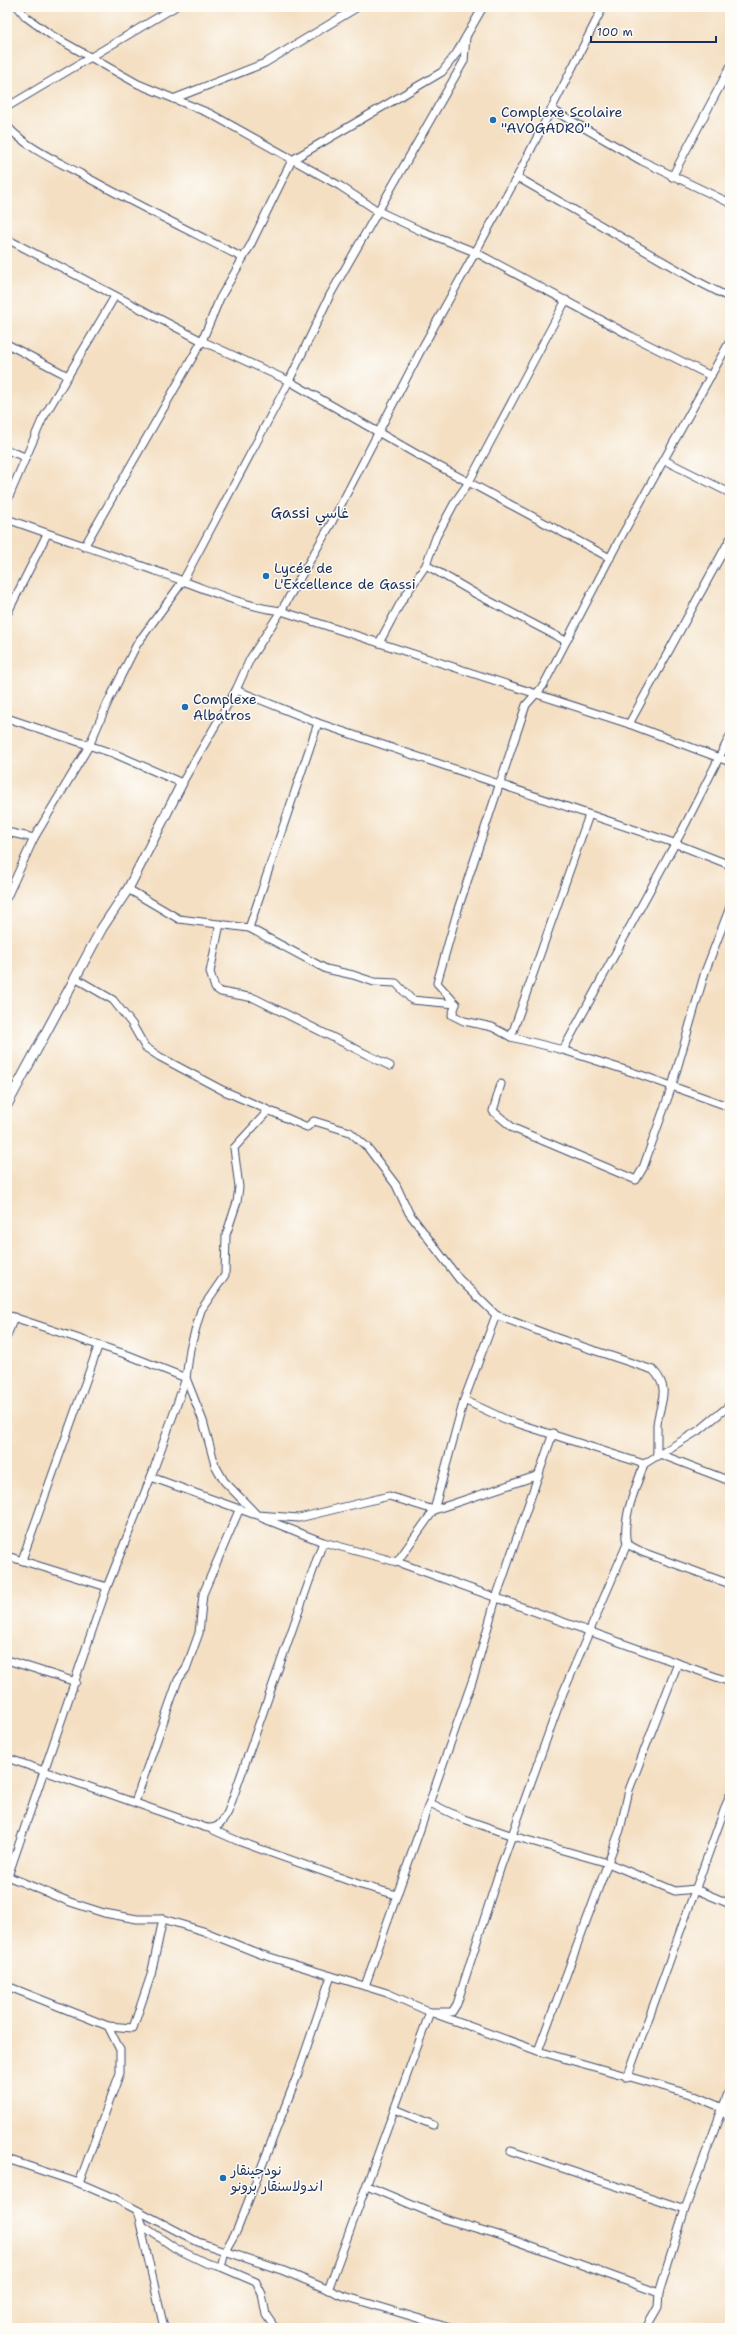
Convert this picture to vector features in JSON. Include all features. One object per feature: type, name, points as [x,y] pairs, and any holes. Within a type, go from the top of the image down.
[{"type":"street","points":[[18,7],[26,17],[51,35],[138,84],[211,114],[340,186],[378,210],[419,230],[475,252],[631,336],[711,376]]},
{"type":"street","points":[[7,107],[89,56],[175,7]]},
{"type":"street","points":[[173,99],[266,63],[358,7]]},
{"type":"street","points":[[84,547],[202,341],[220,298],[243,258],[292,160],[442,72],[466,37],[483,7]]},
{"type":"street","points":[[7,1105],[102,928],[128,889],[182,783],[236,690],[250,659],[281,611],[332,522],[378,432],[475,252],[517,178],[603,7]]},
{"type":"street","points":[[7,897],[34,838],[89,746],[108,702],[137,644],[183,581],[289,381],[330,294],[464,61],[466,37]]},
{"type":"street","points":[[672,177],[730,67]]},
{"type":"street","points":[[551,109],[672,177],[730,203]]},
{"type":"street","points":[[7,126],[20,139],[44,154],[124,198],[243,258]]},
{"type":"street","points":[[517,178],[698,282],[730,298]]},
{"type":"street","points":[[7,239],[202,341],[289,381],[378,432],[610,558]]},
{"type":"street","points":[[7,501],[42,420],[115,296]]},
{"type":"street","points":[[379,643],[400,602],[426,566],[436,537],[455,502],[469,482],[566,300]]},
{"type":"street","points":[[456,1004],[437,983],[441,962],[526,705],[535,693],[543,686],[610,558],[730,341]]},
{"type":"street","points":[[7,344],[68,376]]},
{"type":"street","points":[[7,450],[25,457]]},
{"type":"street","points":[[664,460],[730,493]]},
{"type":"street","points":[[7,519],[183,581],[227,600],[256,608],[281,611],[507,686],[535,693],[629,724],[730,762]]},
{"type":"street","points":[[7,614],[47,534]]},
{"type":"street","points":[[629,724],[730,539]]},
{"type":"street","points":[[426,566],[566,641]]},
{"type":"street","points":[[236,690],[318,723],[674,843],[730,865]]},
{"type":"street","points":[[7,718],[115,754],[182,783]]},
{"type":"street","points":[[249,928],[318,723]]},
{"type":"street","points":[[563,1050],[730,736]]},
{"type":"street","points":[[511,1037],[589,814]]},
{"type":"street","points":[[7,832],[34,838]]},
{"type":"street","points":[[128,889],[179,919],[249,928],[326,970],[353,975],[374,982],[396,983],[412,1000],[456,1004]]},
{"type":"street","points":[[501,1084],[493,1111],[513,1128],[636,1180],[643,1168],[672,1086],[696,1000],[730,907]]},
{"type":"street","points":[[220,924],[210,972],[215,988],[221,992],[254,998],[390,1066]]},
{"type":"street","points":[[75,978],[113,1000],[132,1024],[145,1047],[160,1057],[222,1090],[307,1127],[314,1121],[350,1132],[368,1148],[396,1185],[409,1213],[459,1279],[496,1315],[557,1338],[654,1370],[662,1380],[663,1391],[662,1408],[657,1424],[658,1453]]},
{"type":"street","points":[[456,1004],[452,1015],[464,1021],[492,1027],[511,1037],[563,1050],[730,1107]]},
{"type":"street","points":[[268,1111],[234,1148],[239,1187],[237,1202],[226,1235],[225,1275],[201,1310],[190,1349],[186,1378],[151,1477],[107,1587],[76,1682],[7,1877],[70,1902],[104,1913],[137,1919],[163,1919],[260,1954],[387,1993],[430,2012],[538,2050],[628,2078],[659,2084],[723,2108],[730,2122]]},
{"type":"street","points":[[396,1562],[434,1510],[464,1400],[496,1315]]},
{"type":"street","points":[[7,1336],[10,1316],[98,1347],[128,1355],[186,1378],[203,1421],[216,1465],[224,1481],[256,1515],[299,1518],[389,1496],[434,1510],[539,1475]]},
{"type":"street","points":[[22,1560],[98,1347]]},
{"type":"street","points":[[464,1400],[507,1420],[553,1433],[644,1464]]},
{"type":"street","points":[[430,2012],[452,2012],[457,2004],[501,1866],[514,1836],[563,1693],[627,1544],[625,1535],[626,1524],[644,1464],[658,1453],[701,1429],[730,1405]]},
{"type":"street","points":[[365,1986],[475,1673],[496,1598],[553,1433]]},
{"type":"street","points":[[658,1453],[730,1481]]},
{"type":"street","points":[[151,1477],[240,1508],[323,1542],[396,1562],[730,1682]]},
{"type":"street","points":[[135,1802],[178,1680],[186,1669],[194,1652],[199,1633],[203,1594],[240,1508]]},
{"type":"street","points":[[211,1829],[223,1821],[228,1812],[323,1542]]},
{"type":"street","points":[[627,1544],[642,1552],[730,1584]]},
{"type":"street","points":[[7,1556],[107,1587]]},
{"type":"street","points":[[7,1660],[76,1682]]},
{"type":"street","points":[[538,2050],[608,1863],[626,1811],[629,1790],[678,1663]]},
{"type":"street","points":[[7,1758],[211,1829],[238,1841],[361,1885],[397,1895]]},
{"type":"street","points":[[628,2078],[730,1794]]},
{"type":"street","points":[[430,1803],[461,1818],[514,1836],[608,1863],[675,1891],[696,1889],[730,1904]]},
{"type":"street","points":[[7,1986],[108,2026],[133,2028],[151,1975],[163,1919]]},
{"type":"street","points":[[221,2267],[225,2251],[240,2223],[297,2076],[331,1976]]},
{"type":"street","points":[[328,2290],[430,2012]]},
{"type":"street","points":[[79,2182],[120,2073],[120,2050],[108,2026]]},
{"type":"street","points":[[646,2328],[658,2307],[659,2293],[685,2209],[730,2088]]},
{"type":"street","points":[[395,2109],[433,2125]]},
{"type":"street","points":[[511,2151],[685,2209]]},
{"type":"street","points":[[7,2159],[79,2182],[116,2199],[198,2242],[284,2271],[328,2290],[450,2328]]},
{"type":"street","points":[[367,2186],[448,2220],[502,2236],[659,2293]]},
{"type":"street","points":[[138,2211],[164,2328]]},
{"type":"street","points":[[140,2221],[142,2226],[176,2248],[206,2264],[221,2267],[256,2282],[262,2294],[266,2315],[275,2328]]},
{"type":"place","name":"Complexe Scolaire \"AVOGADRO\"","points":[[493,120]]},
{"type":"place","name":"Lycée de L'Excellence de Gassi","points":[[266,576]]},
{"type":"place","name":"Complexe Albatros","points":[[185,707]]},
{"type":"place","name":"نودجينقار اندولاسنقار برونو","points":[[223,2178]]},
{"type":"district","name":"Gassi غاسي","points":[[310,513]]}]
